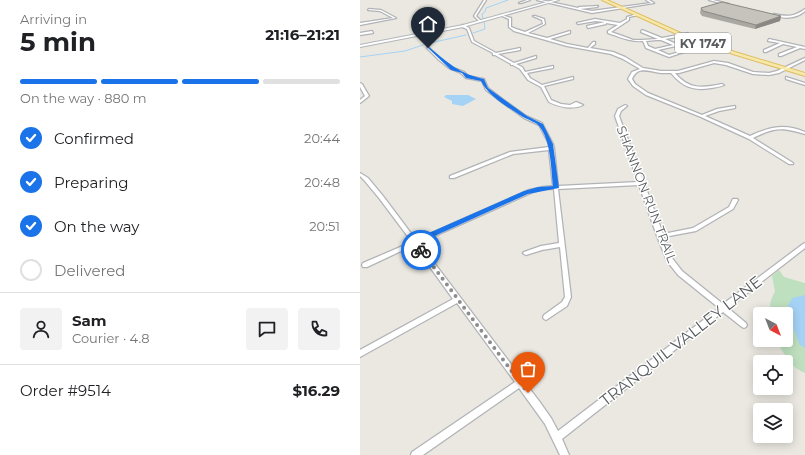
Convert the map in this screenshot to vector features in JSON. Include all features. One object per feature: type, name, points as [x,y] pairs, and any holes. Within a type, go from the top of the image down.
[{"type":"main road","points":[[360,46],[463,26],[557,0]]},
{"type":"main road","name":"KY 1747","points":[[604,0],[684,34],[805,75]]},
{"type":"main road","name":"KY 1747","points":[[612,0],[684,34],[805,71]]},
{"type":"street","points":[[480,21],[475,16],[485,0]]},
{"type":"street","points":[[520,3],[528,0]]},
{"type":"street","points":[[538,0],[594,12],[653,3],[647,0]]},
{"type":"street","points":[[710,0],[732,5]]},
{"type":"street","points":[[574,8],[597,6]]},
{"type":"street","points":[[360,23],[395,18],[380,10],[369,10]]},
{"type":"street","points":[[797,16],[805,10]]},
{"type":"street","points":[[768,13],[797,16],[802,18]]},
{"type":"street","points":[[637,15],[628,17],[628,19],[609,32],[628,39],[659,40]]},
{"type":"street","points":[[501,16],[510,19],[509,25],[512,28],[525,33],[567,45],[615,54],[642,69],[654,71],[672,72],[711,62],[727,64],[749,72],[763,74],[775,73],[805,59]]},
{"type":"street","points":[[525,33],[544,24],[543,20],[534,16]]},
{"type":"street","points":[[588,27],[628,19]]},
{"type":"street","points":[[578,23],[595,20],[619,24]]},
{"type":"street","points":[[463,26],[468,29],[474,41],[488,48],[494,54],[521,68],[529,78],[541,86],[550,101],[557,104],[572,105]]},
{"type":"street","points":[[642,31],[659,40],[689,50],[669,56],[647,47],[644,40]]},
{"type":"street","points":[[360,34],[372,32]]},
{"type":"street","points":[[548,39],[569,32]]},
{"type":"street","points":[[426,33],[431,38],[428,40],[428,48],[452,69],[464,72],[468,77],[483,80],[487,89],[504,102],[525,117],[541,124],[552,148],[567,300],[561,307],[546,317]]},
{"type":"street","points":[[645,44],[684,34]]},
{"type":"street","points":[[769,40],[805,48]]},
{"type":"street","points":[[588,49],[594,43]]},
{"type":"street","points":[[765,51],[783,43]]},
{"type":"street","points":[[656,50],[676,45]]},
{"type":"street","points":[[780,55],[799,47]]},
{"type":"street","points":[[494,54],[519,49]]},
{"type":"street","points":[[512,64],[535,57]]},
{"type":"street","points":[[524,73],[552,67]]},
{"type":"street","points":[[642,69],[635,72],[630,77],[636,88],[652,97],[702,116],[750,138],[792,163]]},
{"type":"street","points":[[672,72],[680,82],[690,86],[703,88],[722,84]]},
{"type":"street","points":[[541,86],[572,78]]},
{"type":"street","points":[[787,78],[805,84]]},
{"type":"street","points":[[360,84],[367,96],[360,102]]},
{"type":"street","name":"SHANNON RUN TRAIL","points":[[625,106],[619,110],[617,116],[660,236],[673,267],[744,325]]},
{"type":"street","points":[[702,116],[718,110],[734,107]]},
{"type":"street","points":[[750,138],[776,127],[791,128],[805,133]]},
{"type":"street","points":[[452,177],[512,153],[552,148]]},
{"type":"street","points":[[360,174],[366,178],[415,242],[520,383],[548,422],[565,455]]},
{"type":"street","points":[[365,265],[538,189],[641,183]]},
{"type":"street","points":[[660,236],[694,230],[731,208],[735,200]]},
{"type":"street","points":[[526,254],[536,249],[562,245]]},
{"type":"street","name":"TRANQUIL VALLEY LANE","points":[[556,437],[805,246]]},
{"type":"street","points":[[360,354],[458,300]]},
{"type":"street","points":[[415,455],[520,383]]},
{"type":"green space","points":[[779,270],[784,277],[805,283],[805,373],[793,365],[793,355],[784,355],[779,347],[793,347],[793,307],[771,307],[772,297],[775,292],[772,276]]},
{"type":"water","points":[[446,95],[468,95],[476,99],[463,106],[452,104],[452,101],[444,97]]},
{"type":"water","points":[[805,295],[805,348],[800,345],[793,328],[793,307],[788,307],[792,298]]},
{"type":"building","points":[[722,2],[781,16],[756,25],[703,11],[701,8]]},
{"type":"waterway","points":[[483,19],[482,14],[485,12],[486,8],[508,0]]},
{"type":"waterway","points":[[473,33],[485,29],[484,21]]},
{"type":"waterway","points":[[430,43],[466,35]]},
{"type":"waterway","points":[[360,57],[405,51],[426,44]]},
{"type":"way so far","points":[[421,250],[528,393]]},
{"type":"route","points":[[421,250],[415,242],[526,193],[538,189],[556,188],[551,144],[541,124],[525,117],[504,102],[487,89],[483,80],[468,77],[464,72],[452,69],[428,48]]}]
